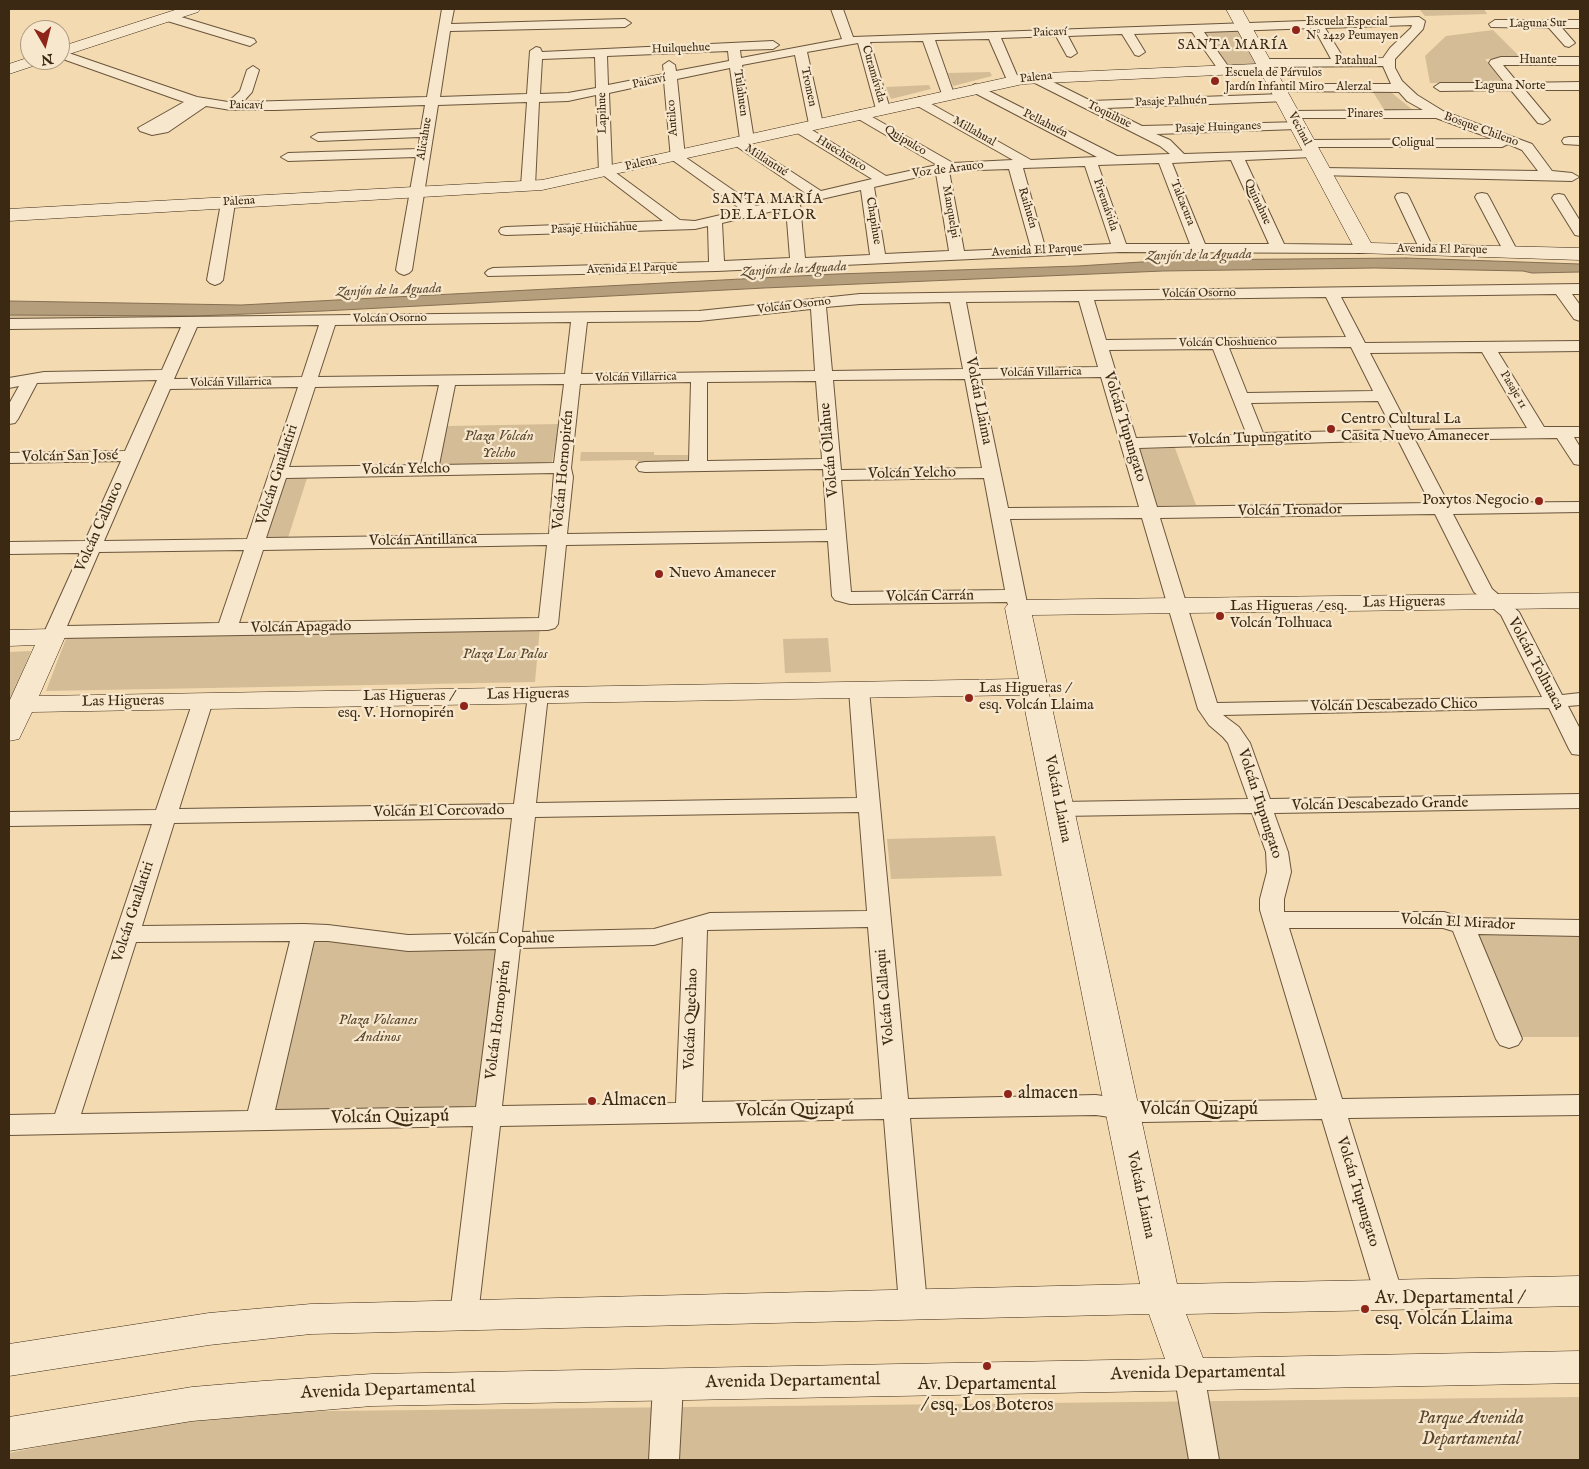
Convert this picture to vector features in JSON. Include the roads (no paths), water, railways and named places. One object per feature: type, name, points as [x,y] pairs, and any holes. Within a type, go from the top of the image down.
[{"type":"street","points":[[70,50],[193,9]]},
{"type":"street","points":[[837,9],[849,41]]},
{"type":"street","name":"Vecinal","points":[[1234,9],[1364,249]]},
{"type":"street","points":[[1388,62],[1394,51],[1417,30],[1419,21],[1410,9]]},
{"type":"street","points":[[446,19],[591,16]]},
{"type":"street","points":[[168,17],[250,42]]},
{"type":"street","points":[[446,19],[545,25],[545,35],[549,36],[626,28]]},
{"type":"street","name":"Alicahue","points":[[404,270],[446,19]]},
{"type":"street","name":"Paicaví","points":[[70,57],[199,102],[231,106],[533,100],[602,92],[800,50],[864,39],[1419,21]]},
{"type":"street","name":"Laguna Sur","points":[[1495,24],[1580,24]]},
{"type":"street","points":[[1552,24],[1569,43]]},
{"type":"street","points":[[1318,25],[1340,62]]},
{"type":"street","points":[[1195,28],[1224,70]]},
{"type":"street","points":[[1126,30],[1139,52]]},
{"type":"street","points":[[1060,32],[1071,53]]},
{"type":"street","points":[[994,35],[1013,80]]},
{"type":"street","points":[[928,37],[948,94]]},
{"type":"street","name":"Curamávida","points":[[864,39],[883,109]]},
{"type":"street","name":"Huilquehue","points":[[528,186],[536,53],[601,53],[825,45]]},
{"type":"street","name":"Tulahuen","points":[[733,47],[742,141]]},
{"type":"street","name":"Antilco","points":[[668,50],[676,156]]},
{"type":"street","name":"Tromen","points":[[800,50],[807,126]]},
{"type":"street","name":"Lapihue","points":[[601,53],[604,165],[606,172]]},
{"type":"street","name":"Huante","points":[[1515,87],[1496,62],[1580,61]]},
{"type":"street","name":"Patahual","points":[[1265,65],[1388,62]]},
{"type":"street","name":"Bosque Chileno","points":[[1388,62],[1390,73],[1401,88],[1419,102],[1438,114],[1519,144],[1532,152],[1546,173],[1545,175]]},
{"type":"street","name":"Palena","points":[[9,215],[416,193],[555,183],[1013,80],[1033,77],[1224,70],[1265,65]]},
{"type":"street","points":[[231,106],[246,92],[253,70]]},
{"type":"street","name":"Toquihue","points":[[1033,77],[1170,146],[1180,158]]},
{"type":"street","name":"Laguna Norte","points":[[1440,87],[1580,86]]},
{"type":"street","points":[[1515,87],[1543,120]]},
{"type":"street","name":"Pellahuén","points":[[975,88],[1114,160]]},
{"type":"street","name":"Alerzal","points":[[1280,93],[1401,88]]},
{"type":"street","name":"Pasaje Palhuén","points":[[1089,105],[1280,93]]},
{"type":"street","name":"Millahual","points":[[919,101],[1022,164]]},
{"type":"street","name":"Quipulco","points":[[860,114],[946,168]]},
{"type":"street","name":"Pinares","points":[[1294,120],[1438,114]]},
{"type":"street","name":"Pasaje Huinganes","points":[[1140,130],[1294,120]]},
{"type":"street","name":"Huechenco","points":[[807,126],[883,180]]},
{"type":"street","points":[[318,136],[426,133]]},
{"type":"street","name":"Millantué","points":[[742,141],[819,196]]},
{"type":"street","name":"Coligual","points":[[1310,148],[1519,144]]},
{"type":"street","name":"Voz de Arauco","points":[[682,226],[694,225],[883,180],[946,168],[1236,156],[1310,148]]},
{"type":"street","points":[[288,157],[423,153]]},
{"type":"street","points":[[676,156],[680,161],[753,211]]},
{"type":"street","name":"Quinahue","points":[[1236,156],[1278,248]]},
{"type":"street","name":"Talcacura","points":[[1164,158],[1199,247]]},
{"type":"street","name":"Piremávida","points":[[1090,161],[1120,248]]},
{"type":"street","name":"Raihuén","points":[[1022,164],[1039,251]]},
{"type":"street","name":"Manquelpi","points":[[946,168],[957,255]]},
{"type":"street","points":[[606,172],[675,223],[682,226]]},
{"type":"street","points":[[1323,172],[1572,177]]},
{"type":"street","name":"Chapihue","points":[[867,184],[878,259]]},
{"type":"street","points":[[1402,196],[1427,250]]},
{"type":"street","points":[[1482,197],[1511,252]]},
{"type":"street","points":[[793,202],[798,262]]},
{"type":"street","points":[[215,280],[228,203]]},
{"type":"street","points":[[1580,208],[1562,203],[1580,232]]},
{"type":"street","points":[[715,220],[717,266]]},
{"type":"street","name":"Pasaje Huichahue","points":[[506,231],[682,226]]},
{"type":"street","name":"Avenida El Parque","points":[[493,273],[717,266],[1120,248],[1364,249],[1580,254]]},
{"type":"street","name":"Volcán Osorno","points":[[9,324],[699,316],[753,312],[818,302],[957,297],[1580,289]]},
{"type":"street","points":[[1561,290],[1580,316]]},
{"type":"street","name":"Volcán Tolhuaca","points":[[1331,292],[1484,592],[1509,612],[1580,749]]},
{"type":"street","name":"Volcán Tupungato","points":[[1085,295],[1208,709],[1216,721],[1231,732],[1240,743],[1279,862],[1278,880],[1272,899],[1275,920],[1389,1295]]},
{"type":"street","name":"Volcán Llaima","points":[[957,297],[1034,688],[1162,1299],[1189,1373]]},
{"type":"street","name":"Volcán Ollahue","points":[[818,302],[842,594],[844,598]]},
{"type":"street","name":"Volcán Hornopirén","points":[[548,624],[564,477],[562,468],[580,317]]},
{"type":"street","name":"Volcán Guallatiri","points":[[227,629],[330,320]]},
{"type":"street","name":"Volcán Calbuco","points":[[9,733],[191,322]]},
{"type":"street","points":[[1219,344],[1257,439]]},
{"type":"street","name":"Volcán Choshuenco","points":[[1100,345],[1580,346]]},
{"type":"street","name":"Pasaje 11","points":[[1487,347],[1540,433]]},
{"type":"street","name":"Volcán Villarrica","points":[[9,383],[31,379],[309,382],[1108,372]]},
{"type":"street","points":[[698,466],[700,377]]},
{"type":"street","points":[[9,419],[31,379]]},
{"type":"street","points":[[429,470],[448,380]]},
{"type":"street","points":[[1240,398],[1384,396]]},
{"type":"street","points":[[1572,432],[1580,460]]},
{"type":"street","name":"Volcán Tupungatito","points":[[1129,443],[1257,439],[1284,436],[1572,432]]},
{"type":"street","name":"Volcán San José","points":[[9,458],[131,456]]},
{"type":"street","name":"Volcán Yelcho","points":[[645,467],[698,466],[992,473]]},
{"type":"street","name":"Volcán Yelcho","points":[[279,472],[562,468]]},
{"type":"street","name":"Volcán Tronador","points":[[1000,514],[1580,507]]},
{"type":"street","name":"Volcán Antillanca","points":[[9,548],[837,535]]},
{"type":"street","name":"Volcán Carrán","points":[[844,598],[1017,602]]},
{"type":"street","name":"Las Higueras","points":[[1017,602],[1178,606],[1580,600]]},
{"type":"street","name":"Volcán Apagado","points":[[53,634],[548,624]]},
{"type":"street","points":[[9,638],[53,634]]},
{"type":"street","name":"Las Higueras","points":[[22,704],[1034,688]]},
{"type":"street","name":"Volcán Callaqui","points":[[859,690],[913,1304]]},
{"type":"street","name":"Volcán Hornopirén","points":[[464,1315],[538,695]]},
{"type":"street","name":"Volcán Descabezado Chico","points":[[1208,709],[1555,702],[1580,699]]},
{"type":"street","name":"Volcán Guallatiri","points":[[65,1124],[203,701]]},
{"type":"street","name":"Volcán Descabezado Grande","points":[[1060,809],[1580,801]]},
{"type":"street","name":"Volcán El Corcovado","points":[[9,819],[869,805]]},
{"type":"street","name":"Volcán Copahue","points":[[127,934],[304,932],[328,933],[408,943],[654,937],[710,921],[879,919]]},
{"type":"street","name":"Volcán El Mirador","points":[[1275,920],[1444,920],[1463,926],[1580,928]]},
{"type":"street","name":"Volcán Quechao","points":[[689,1113],[695,924]]},
{"type":"street","points":[[1463,926],[1508,1039]]},
{"type":"street","points":[[259,1121],[304,932]]},
{"type":"street","name":"Volcán Quizapú","points":[[9,1125],[1096,1105],[1143,1112],[1580,1105]]},
{"type":"street","points":[[9,1360],[208,1329],[302,1320],[913,1304],[1580,1291]]},
{"type":"street","name":"Avenida Departamental","points":[[9,1434],[183,1406],[272,1396],[372,1390],[1580,1367]]},
{"type":"street","points":[[1189,1373],[1204,1460]]},
{"type":"street","points":[[664,1460],[668,1385]]},
{"type":"place","name":"Escuela Especial N° 2429 Peumayen","points":[[1296,30]]},
{"type":"place","name":"Escuela de Párvulos Jardín Infantil Miro","points":[[1215,81]]},
{"type":"place","name":"Centro Cultural La Casita Nuevo Amanecer","points":[[1331,429]]},
{"type":"place","name":"Poxytos Negocio","points":[[1539,501]]},
{"type":"place","name":"Nuevo Amanecer","points":[[659,574]]},
{"type":"place","name":"Las Higueras / esq. Volcán Tolhuaca","points":[[1220,616]]},
{"type":"place","name":"Las Higueras / esq. Volcán Llaima","points":[[969,698]]},
{"type":"place","name":"Las Higueras / esq. V. Hornopirén","points":[[464,706]]},
{"type":"place","name":"almacen","points":[[1008,1094]]},
{"type":"place","name":"Almacen","points":[[592,1101]]},
{"type":"place","name":"Av. Departamental / esq. Volcán Llaima","points":[[1365,1309]]},
{"type":"place","name":"Av. Departamental / esq. Los Boteros","points":[[987,1366]]},
{"type":"district","name":"SANTA MARÍA","points":[[1233,46]]},
{"type":"district","name":"SANTA MARÍA DE LA FLOR","points":[[768,208]]},
{"type":"water label","name":"Zanjón de la Aguada","points":[[1199,256]]},
{"type":"water label","name":"Zanjón de la Aguada","points":[[794,270]]},
{"type":"water label","name":"Zanjón de la Aguada","points":[[389,291]]},
{"type":"park label","name":"Plaza Volcán Yelcho","points":[[499,446]]},
{"type":"park label","name":"Plaza Los Palos","points":[[505,655]]},
{"type":"park label","name":"Plaza Volcanes Andinos","points":[[378,1030]]},
{"type":"park label","name":"Parque Avenida Departamental","points":[[1471,1429]]}]
